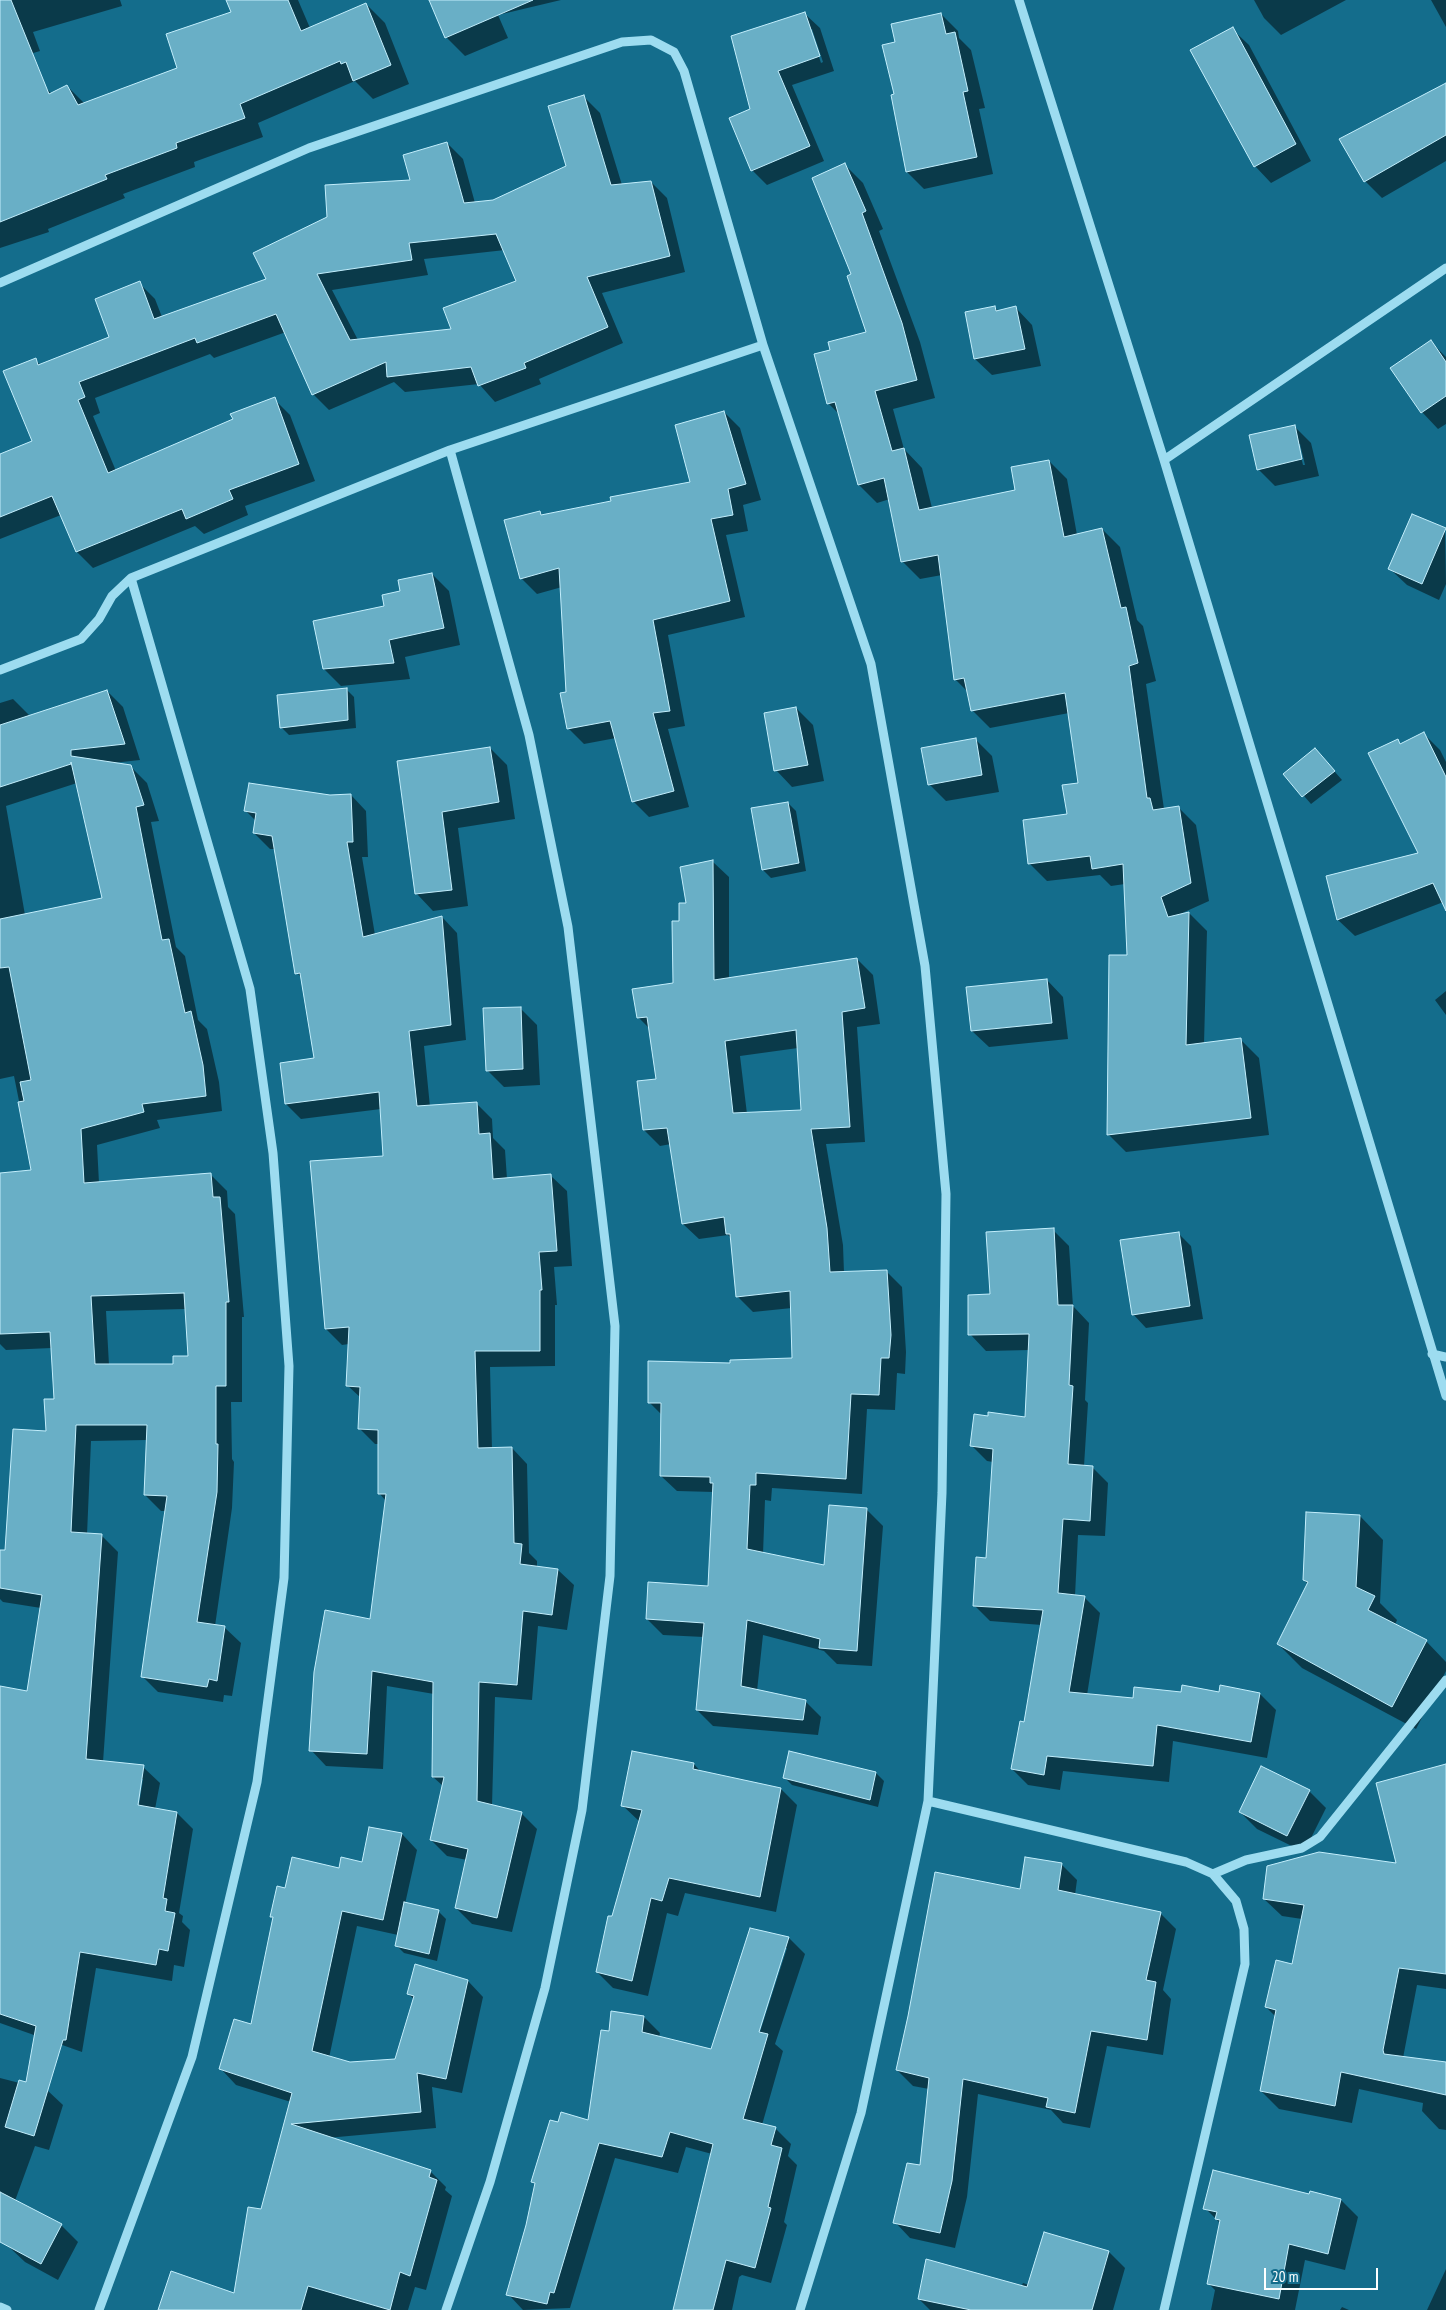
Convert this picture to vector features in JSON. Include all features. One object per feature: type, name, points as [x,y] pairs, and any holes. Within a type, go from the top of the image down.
[{"type":"street","points":[[1019,0],[1164,460],[1446,1396]]},
{"type":"street","points":[[0,283],[308,148],[622,42],[651,40],[674,52],[684,71],[763,345],[871,664],[925,966],[946,1194],[942,1493],[928,1801],[861,2113],[800,2310]]},
{"type":"street","points":[[1164,460],[1446,268]]},
{"type":"street","points":[[0,670],[81,639],[99,619],[112,596],[131,578],[450,450],[763,345]]},
{"type":"street","points":[[446,2310],[490,2182],[545,1988],[582,1810],[610,1576],[615,1326],[568,927],[529,735],[450,450]]},
{"type":"street","points":[[99,2310],[192,2057],[257,1782],[284,1578],[289,1376],[273,1153],[250,989],[131,578]]},
{"type":"street","points":[[1432,1354],[1446,1357]]},
{"type":"street","points":[[1213,1874],[1246,1860],[1302,1848],[1320,1837],[1446,1680]]},
{"type":"street","points":[[928,1801],[1186,1862],[1213,1874],[1236,1901],[1244,1929],[1245,1964],[1164,2310]]},
{"type":"street","points":[[0,2307],[7,2310]]},
{"type":"building","points":[[0,0],[11,0],[49,94],[67,85],[78,105],[177,68],[166,34],[231,12],[226,0],[288,0],[301,31],[366,3],[391,65],[353,81],[346,62],[341,64],[340,61],[240,104],[245,118],[176,143],[177,148],[105,175],[107,179],[0,222]]},
{"type":"building","points":[[429,0],[533,0],[445,38]]},
{"type":"building","points":[[805,12],[820,56],[778,71],[810,146],[751,171],[729,118],[750,109],[731,36]]},
{"type":"building","points":[[941,13],[946,34],[955,32],[968,91],[963,92],[977,157],[906,172],[891,95],[894,94],[882,45],[895,42],[891,24]]},
{"type":"building","points":[[1233,27],[1296,144],[1254,167],[1190,50]]},
{"type":"building","points":[[1446,83],[1446,135],[1364,182],[1339,139]]},
{"type":"building","points":[[584,95],[611,185],[651,181],[670,256],[587,277],[608,327],[524,363],[526,368],[478,386],[471,367],[387,377],[386,362],[312,395],[276,314],[197,343],[195,338],[79,382],[85,397],[78,400],[108,473],[233,419],[230,414],[275,397],[299,464],[229,490],[233,499],[186,519],[182,509],[76,552],[52,496],[0,517],[0,454],[32,441],[3,371],[36,358],[38,365],[109,337],[95,299],[140,281],[154,319],[266,279],[253,253],[327,217],[325,185],[410,180],[403,155],[447,142],[464,203],[493,200],[566,166],[548,106]],"holes":[[[496,234],[516,281],[443,308],[451,329],[350,340],[317,274],[412,260],[409,243]]]},
{"type":"building","points":[[845,163],[866,211],[862,213],[902,323],[917,380],[875,391],[892,451],[904,448],[919,510],[1015,490],[1011,467],[1049,460],[1064,537],[1102,528],[1121,608],[1126,607],[1138,663],[1129,666],[1147,798],[1150,798],[1153,810],[1179,806],[1191,883],[1161,897],[1168,917],[1189,912],[1186,1045],[1241,1038],[1251,1118],[1107,1135],[1109,955],[1127,955],[1123,864],[1092,869],[1090,856],[1028,864],[1023,820],[1067,814],[1062,785],[1078,783],[1065,693],[971,711],[964,678],[954,680],[938,555],[901,562],[884,478],[858,485],[835,402],[827,404],[814,354],[830,350],[828,342],[866,332],[847,276],[851,274],[812,178]]},
{"type":"building","points":[[995,306],[996,311],[1016,306],[1025,349],[974,359],[965,312]]},
{"type":"building","points":[[1431,340],[1446,362],[1446,396],[1421,413],[1390,368]]},
{"type":"building","points":[[724,411],[746,484],[728,489],[733,515],[711,519],[730,601],[653,620],[670,711],[653,713],[674,791],[632,802],[610,721],[567,729],[560,693],[566,692],[559,568],[520,579],[504,520],[540,511],[541,515],[611,501],[610,497],[690,482],[675,425]]},
{"type":"building","points":[[1295,425],[1302,459],[1257,470],[1249,435]]},
{"type":"building","points":[[1412,514],[1446,528],[1422,584],[1388,569]]},
{"type":"building","points":[[432,573],[444,628],[389,640],[394,663],[323,669],[313,621],[384,606],[382,595],[400,591],[398,580]]},
{"type":"building","points":[[347,688],[348,720],[280,728],[277,695]]},
{"type":"building","points":[[107,690],[125,744],[71,750],[71,756],[131,765],[144,805],[136,807],[162,940],[169,939],[185,1013],[191,1011],[203,1065],[206,1096],[142,1104],[144,1112],[81,1129],[84,1183],[211,1173],[213,1197],[220,1197],[229,1302],[226,1302],[226,1386],[216,1386],[217,1492],[197,1622],[225,1626],[217,1681],[209,1679],[207,1687],[141,1677],[167,1496],[144,1495],[147,1425],[76,1425],[71,1532],[102,1534],[86,1759],[144,1765],[138,1805],[177,1812],[163,1898],[167,1899],[165,1911],[175,1913],[168,1951],[159,1949],[156,1965],[80,1952],[66,2040],[63,2040],[34,2136],[5,2127],[19,2080],[26,2082],[36,2026],[0,2014],[0,1686],[27,1691],[42,1595],[0,1588],[0,1550],[5,1550],[13,1429],[46,1431],[44,1399],[54,1399],[50,1332],[0,1334],[0,1173],[31,1170],[18,1102],[24,1101],[20,1082],[31,1080],[9,967],[0,968],[0,919],[102,898],[71,762],[71,764],[0,787],[0,725]],"holes":[[[184,1293],[188,1356],[173,1356],[173,1364],[95,1364],[91,1296]]]},
{"type":"building","points":[[796,707],[808,765],[774,771],[764,713]]},
{"type":"building","points":[[1424,732],[1446,777],[1446,911],[1433,883],[1337,920],[1326,876],[1418,853],[1368,753],[1398,739],[1400,744]]},
{"type":"building","points":[[976,738],[982,775],[928,785],[921,748]]},
{"type":"building","points":[[490,747],[499,802],[442,812],[452,890],[415,894],[397,761]]},
{"type":"building","points":[[1315,748],[1335,771],[1302,797],[1283,774]]},
{"type":"building","points":[[249,783],[330,795],[351,794],[353,842],[347,842],[363,937],[442,916],[451,1025],[409,1031],[417,1106],[477,1102],[479,1134],[490,1133],[493,1179],[551,1174],[557,1251],[539,1252],[542,1290],[540,1290],[540,1351],[475,1351],[478,1448],[512,1447],[514,1543],[522,1544],[520,1564],[558,1569],[552,1615],[523,1611],[517,1685],[479,1682],[477,1801],[522,1812],[497,1918],[455,1908],[468,1849],[430,1840],[444,1777],[432,1777],[433,1682],[372,1671],[367,1754],[309,1751],[314,1672],[325,1610],[370,1619],[386,1494],[378,1494],[378,1430],[358,1429],[360,1387],[346,1386],[349,1327],[325,1329],[310,1161],[383,1156],[379,1092],[285,1104],[280,1063],[314,1058],[300,973],[295,974],[272,836],[253,833],[256,813],[244,811]]},
{"type":"building","points":[[788,802],[799,863],[762,870],[751,808]]},
{"type":"building","points":[[713,860],[714,980],[857,958],[865,1008],[842,1012],[850,1127],[811,1129],[827,1228],[830,1272],[887,1270],[891,1335],[889,1358],[881,1358],[879,1395],[851,1394],[846,1479],[756,1473],[756,1485],[750,1485],[747,1549],[824,1565],[829,1505],[867,1508],[857,1651],[819,1648],[820,1639],[747,1620],[741,1686],[806,1700],[803,1720],[696,1710],[704,1623],[646,1619],[648,1582],[708,1586],[713,1483],[710,1483],[710,1477],[660,1476],[661,1403],[648,1403],[648,1361],[730,1363],[730,1360],[792,1358],[790,1291],[736,1297],[730,1234],[726,1234],[724,1217],[682,1224],[667,1128],[643,1130],[637,1081],[656,1079],[647,1017],[637,1018],[632,989],[673,983],[672,921],[679,921],[679,903],[686,903],[680,867]],"holes":[[[796,1030],[801,1110],[733,1113],[725,1041]]]},
{"type":"building","points":[[1047,979],[1052,1023],[971,1031],[966,987]]},
{"type":"building","points":[[521,1007],[523,1069],[486,1071],[483,1008]]},
{"type":"building","points":[[1054,1228],[1058,1305],[1073,1305],[1069,1385],[1073,1386],[1068,1464],[1093,1466],[1090,1521],[1063,1519],[1058,1593],[1085,1596],[1069,1692],[1133,1698],[1134,1687],[1181,1692],[1182,1685],[1219,1692],[1220,1685],[1260,1693],[1251,1742],[1157,1725],[1153,1766],[1047,1756],[1044,1775],[1011,1769],[1020,1721],[1024,1722],[1043,1610],[973,1606],[976,1557],[986,1558],[993,1449],[970,1446],[974,1414],[988,1416],[988,1412],[1025,1417],[1029,1334],[968,1335],[968,1295],[990,1294],[986,1232]]},
{"type":"building","points":[[1179,1232],[1190,1306],[1132,1315],[1120,1240]]},
{"type":"building","points":[[1306,1512],[1360,1515],[1356,1587],[1375,1596],[1368,1610],[1427,1640],[1392,1707],[1277,1644],[1308,1582],[1303,1580]]},
{"type":"building","points":[[632,1751],[694,1763],[693,1769],[781,1788],[760,1897],[669,1878],[662,1901],[651,1898],[632,1981],[596,1972],[608,1916],[612,1916],[642,1810],[621,1806]]},
{"type":"building","points":[[789,1751],[876,1772],[870,1800],[783,1778]]},
{"type":"building","points":[[1446,1764],[1446,1974],[1399,1968],[1383,2050],[1384,2054],[1446,2062],[1446,2095],[1341,2072],[1335,2106],[1260,2091],[1276,2010],[1265,2007],[1276,1960],[1292,1964],[1304,1905],[1263,1899],[1267,1866],[1319,1852],[1396,1863],[1376,1783]]},
{"type":"building","points":[[1261,1766],[1310,1790],[1287,1836],[1239,1812]]},
{"type":"building","points":[[369,1827],[402,1833],[383,1920],[342,1911],[312,2051],[350,2062],[395,2059],[414,1996],[407,1994],[415,1964],[468,1980],[446,2079],[417,2073],[421,2112],[291,2124],[431,2170],[429,2177],[437,2180],[410,2276],[400,2272],[390,2310],[308,2286],[301,2310],[158,2310],[171,2271],[234,2293],[248,2207],[261,2209],[292,2093],[219,2069],[234,2019],[251,2024],[273,1917],[270,1917],[277,1886],[285,1888],[292,1857],[339,1868],[341,1857],[362,1862]]},
{"type":"building","points":[[1025,1857],[1062,1863],[1058,1890],[1161,1912],[1146,1980],[1156,1982],[1147,2040],[1091,2031],[1075,2113],[1046,2107],[1048,2098],[963,2079],[952,2181],[940,2233],[893,2223],[907,2163],[920,2165],[929,2078],[896,2070],[935,1872],[1020,1889]]},
{"type":"building","points":[[404,1902],[439,1910],[429,1954],[395,1946]]},
{"type":"building","points":[[750,1928],[789,1937],[759,2032],[768,2034],[743,2119],[776,2127],[771,2145],[782,2148],[768,2207],[771,2208],[755,2268],[726,2260],[713,2310],[673,2310],[713,2144],[670,2132],[662,2157],[599,2143],[554,2293],[550,2292],[547,2304],[506,2295],[526,2225],[535,2183],[531,2182],[550,2120],[558,2122],[561,2112],[588,2120],[601,2030],[609,2031],[611,2011],[644,2016],[642,2032],[711,2049]]},
{"type":"building","points":[[1213,2170],[1309,2194],[1310,2191],[1341,2199],[1328,2254],[1289,2244],[1279,2299],[1207,2284],[1220,2220],[1215,2219],[1217,2212],[1203,2209]]},
{"type":"building","points":[[0,2192],[62,2224],[41,2264],[0,2242]]},
{"type":"building","points":[[1044,2232],[1109,2251],[1092,2310],[971,2310],[918,2299],[926,2259],[1027,2287]]}]
